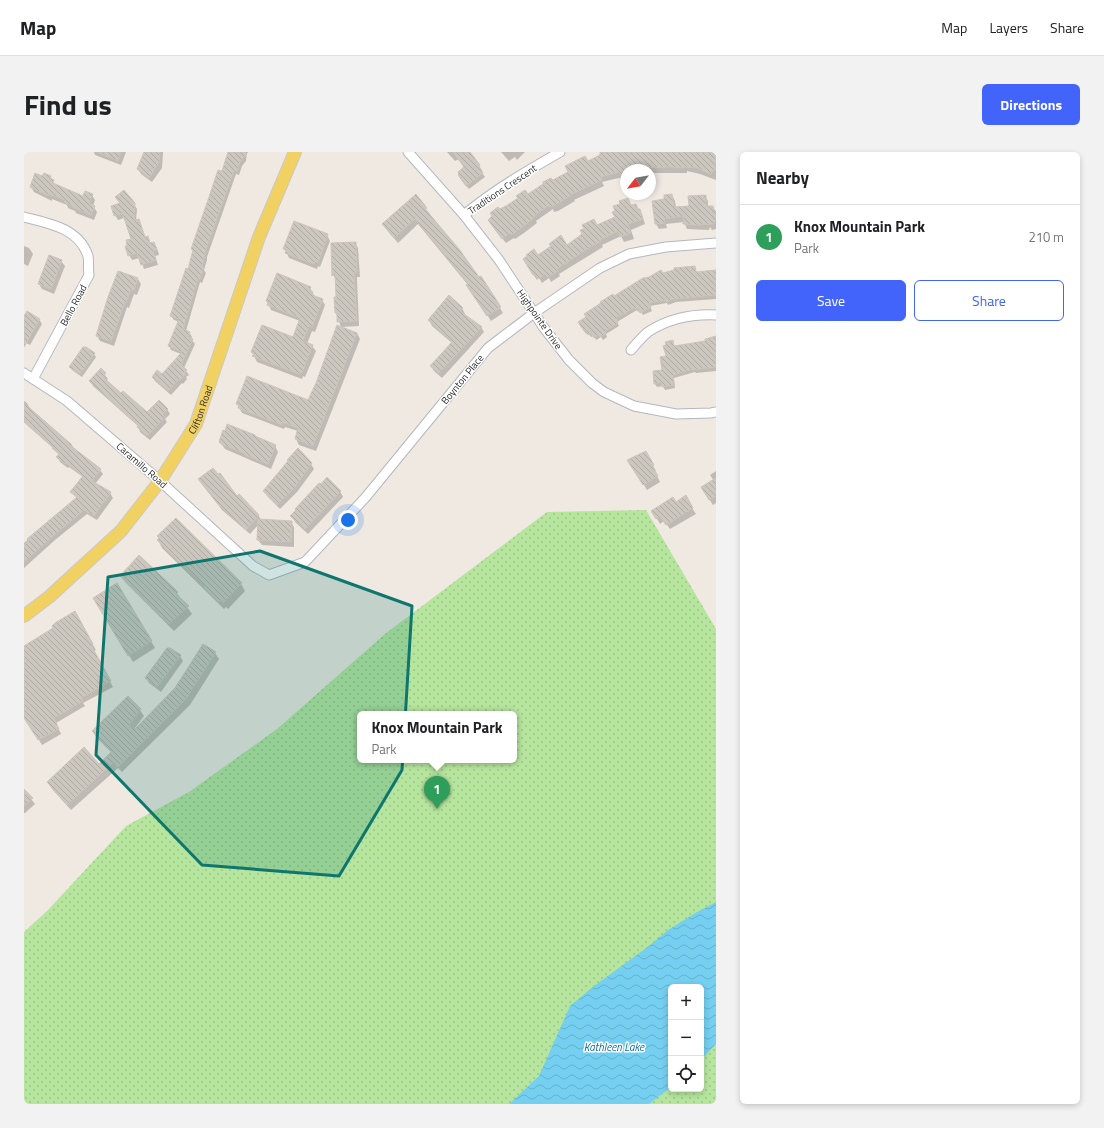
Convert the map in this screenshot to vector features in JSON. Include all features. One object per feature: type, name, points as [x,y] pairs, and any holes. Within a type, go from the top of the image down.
[{"type":"main road","name":"Clifton Road","points":[[24,616],[49,597],[121,531],[160,481],[196,424],[258,237],[295,152]]},
{"type":"street","name":"Highpointe Drive","points":[[408,152],[464,214],[499,260],[534,313],[569,360],[592,383],[604,392],[634,406],[676,414],[716,412]]},
{"type":"street","name":"Traditions Crescent","points":[[464,214],[510,182],[560,152]]},
{"type":"street","name":"Bello Road","points":[[24,216],[60,227],[78,238],[88,256],[89,275],[33,379]]},
{"type":"street","name":"Boynton Place","points":[[253,566],[269,575],[305,562],[365,498],[488,348],[534,313],[600,268],[629,254],[666,247],[716,243]]},
{"type":"street","points":[[631,350],[647,333],[667,322],[700,314],[716,315]]},
{"type":"street","name":"Caramillo Road","points":[[24,373],[67,401],[160,481],[253,566]]},
{"type":"highlighted area","points":[[260,551],[412,606],[402,770],[339,876],[202,865],[96,755],[108,577]]},
{"type":"green space","points":[[646,510],[716,629],[716,1104],[24,1104],[24,932],[48,910],[126,826],[189,792],[277,729],[385,634],[547,512]]},
{"type":"water","name":"Kathleen Lake","points":[[716,902],[716,1044],[704,1057],[704,984],[668,984],[668,1089],[649,1104],[509,1104],[539,1076],[570,1006],[668,930]]},
{"type":"building","points":[[97,152],[121,152],[118,161]]},
{"type":"building","points":[[144,152],[160,152],[159,162],[149,178],[137,169]]},
{"type":"building","points":[[228,152],[248,152],[240,162],[237,171],[234,170],[205,252],[202,267],[204,267],[200,279],[198,278],[183,329],[190,332],[188,337],[193,339],[181,365],[187,370],[184,373],[186,374],[168,391],[152,377],[157,370],[162,374],[182,352],[168,346],[179,319],[170,316],[186,268],[188,269],[193,250],[191,249],[218,170],[222,171]]},
{"type":"building","points":[[453,152],[470,152],[480,165],[479,167],[483,173],[466,186],[458,175],[458,172],[464,167]]},
{"type":"building","points":[[600,152],[716,152],[715,171],[713,170],[711,174],[697,168],[656,167],[656,164],[620,164],[620,176],[619,172],[600,177],[602,180],[572,194],[555,205],[550,207],[549,205],[521,228],[502,239],[488,220],[492,216],[490,213],[498,207],[500,209],[506,206],[518,198],[516,196],[525,190],[528,194],[543,184],[543,182],[551,178],[553,180],[568,172],[565,166],[585,156],[588,161],[600,155]]},
{"type":"building","points":[[35,173],[42,176],[44,173],[51,176],[50,178],[54,180],[53,183],[83,196],[85,191],[93,194],[89,203],[95,206],[91,215],[72,207],[73,206],[64,202],[65,200],[49,194],[49,196],[30,187]]},
{"type":"building","points":[[124,190],[135,203],[134,220],[139,219],[145,237],[148,236],[150,243],[154,242],[157,250],[153,251],[156,260],[141,265],[137,253],[128,256],[125,246],[127,246],[126,240],[131,239],[123,218],[123,213],[114,216],[111,206],[120,203],[115,197]]},
{"type":"building","points":[[416,194],[427,208],[425,209],[459,249],[479,277],[481,276],[501,307],[487,316],[466,285],[468,284],[415,219],[394,238],[382,224]]},
{"type":"building","points":[[672,194],[674,207],[689,206],[688,196],[706,195],[706,206],[713,206],[714,211],[716,211],[716,221],[714,221],[714,224],[683,224],[683,216],[664,219],[665,223],[655,224],[652,201],[664,199],[664,195]]},
{"type":"building","points":[[629,200],[631,205],[636,204],[638,209],[640,209],[643,219],[628,224],[631,233],[620,237],[618,231],[600,240],[601,241],[557,269],[558,271],[548,277],[545,274],[538,279],[535,274],[533,275],[523,259],[527,256],[526,255],[534,249],[538,255],[551,246],[549,244],[561,235],[567,245],[582,234],[580,230],[584,229],[582,225],[594,219],[597,225],[615,217],[612,212],[615,211],[613,206],[620,204],[619,201]]},
{"type":"building","points":[[294,221],[328,234],[318,263],[315,261],[314,264],[285,253],[286,250],[283,249]]},
{"type":"building","points":[[356,242],[357,272],[354,274],[357,321],[337,322],[334,297],[336,297],[335,272],[332,276],[331,243]]},
{"type":"building","points":[[49,255],[62,260],[51,289],[38,284]]},
{"type":"building","points":[[695,266],[696,272],[716,270],[716,295],[674,299],[665,302],[664,300],[649,303],[651,307],[640,313],[638,308],[634,308],[616,318],[618,323],[605,331],[606,333],[601,337],[599,335],[594,338],[591,333],[588,335],[586,330],[584,331],[578,322],[586,317],[584,314],[601,303],[600,302],[613,294],[614,296],[643,278],[649,277],[661,270],[663,273],[674,270],[674,268]]},
{"type":"building","points":[[118,271],[138,278],[134,290],[131,289],[126,303],[125,302],[111,341],[96,336]]},
{"type":"building","points":[[277,273],[311,287],[309,290],[313,292],[312,295],[323,299],[312,327],[309,326],[303,341],[313,345],[302,373],[300,372],[299,374],[252,356],[254,354],[251,352],[262,325],[293,337],[300,318],[267,305],[268,302],[266,301]]},
{"type":"building","points":[[449,295],[463,308],[460,311],[482,327],[439,373],[430,366],[452,342],[428,320]]},
{"type":"building","points":[[27,311],[40,319],[24,347],[24,316]]},
{"type":"building","points":[[337,325],[357,333],[313,446],[295,439],[298,428],[282,422],[282,425],[238,408],[239,405],[236,404],[247,376],[308,400],[316,383]]},
{"type":"building","points":[[716,336],[716,367],[693,369],[673,375],[674,385],[662,387],[661,382],[654,384],[653,371],[662,370],[660,357],[666,356],[663,346],[666,345],[665,342],[673,340],[674,346],[705,341],[705,339]]},
{"type":"building","points":[[83,347],[86,347],[95,353],[80,374],[69,367]]},
{"type":"building","points":[[101,368],[106,373],[103,377],[121,393],[123,391],[147,412],[159,400],[168,409],[162,415],[165,417],[147,436],[137,427],[138,425],[89,381]]},
{"type":"building","points":[[24,403],[72,445],[71,446],[101,469],[92,481],[111,492],[94,516],[84,510],[24,562],[24,545],[29,541],[27,539],[77,497],[70,492],[83,476],[56,457],[59,454],[52,448],[53,447],[24,422]]},
{"type":"building","points":[[227,424],[276,445],[268,464],[221,444],[219,442],[223,430],[225,431]]},
{"type":"building","points":[[298,448],[312,463],[295,487],[277,505],[263,491]]},
{"type":"building","points":[[646,451],[658,476],[643,485],[627,460]]},
{"type":"building","points":[[213,468],[218,474],[220,473],[237,496],[239,494],[259,515],[246,530],[218,504],[198,479]]},
{"type":"building","points":[[327,477],[341,491],[305,529],[290,516],[319,483],[321,484]]},
{"type":"building","points":[[716,478],[716,496],[709,500],[701,487]]},
{"type":"building","points":[[686,495],[693,508],[666,525],[660,516],[656,519],[651,511],[673,497],[676,502]]},
{"type":"building","points":[[176,518],[242,583],[223,603],[221,600],[219,602],[204,587],[205,586],[157,540],[159,538],[157,536]]},
{"type":"building","points":[[258,519],[292,521],[291,542],[257,540]]},
{"type":"building","points":[[139,555],[178,592],[176,594],[189,606],[169,624],[120,576]]},
{"type":"building","points":[[117,583],[152,641],[128,656],[93,598]]},
{"type":"building","points":[[75,611],[93,644],[91,645],[111,681],[81,698],[83,701],[54,718],[59,729],[38,740],[24,718],[24,646],[53,628],[52,626],[55,623]]},
{"type":"building","points":[[203,644],[216,652],[186,699],[118,767],[114,762],[67,805],[47,782],[84,747],[99,764],[112,751],[92,731],[128,696],[141,709],[129,725],[135,729],[175,688]]},
{"type":"building","points":[[167,648],[170,648],[181,655],[157,687],[145,678]]},
{"type":"building","points":[[24,789],[33,798],[24,806]]},
{"type":"place","name":"Knox Mountain Park","points":[[437,809]]}]
